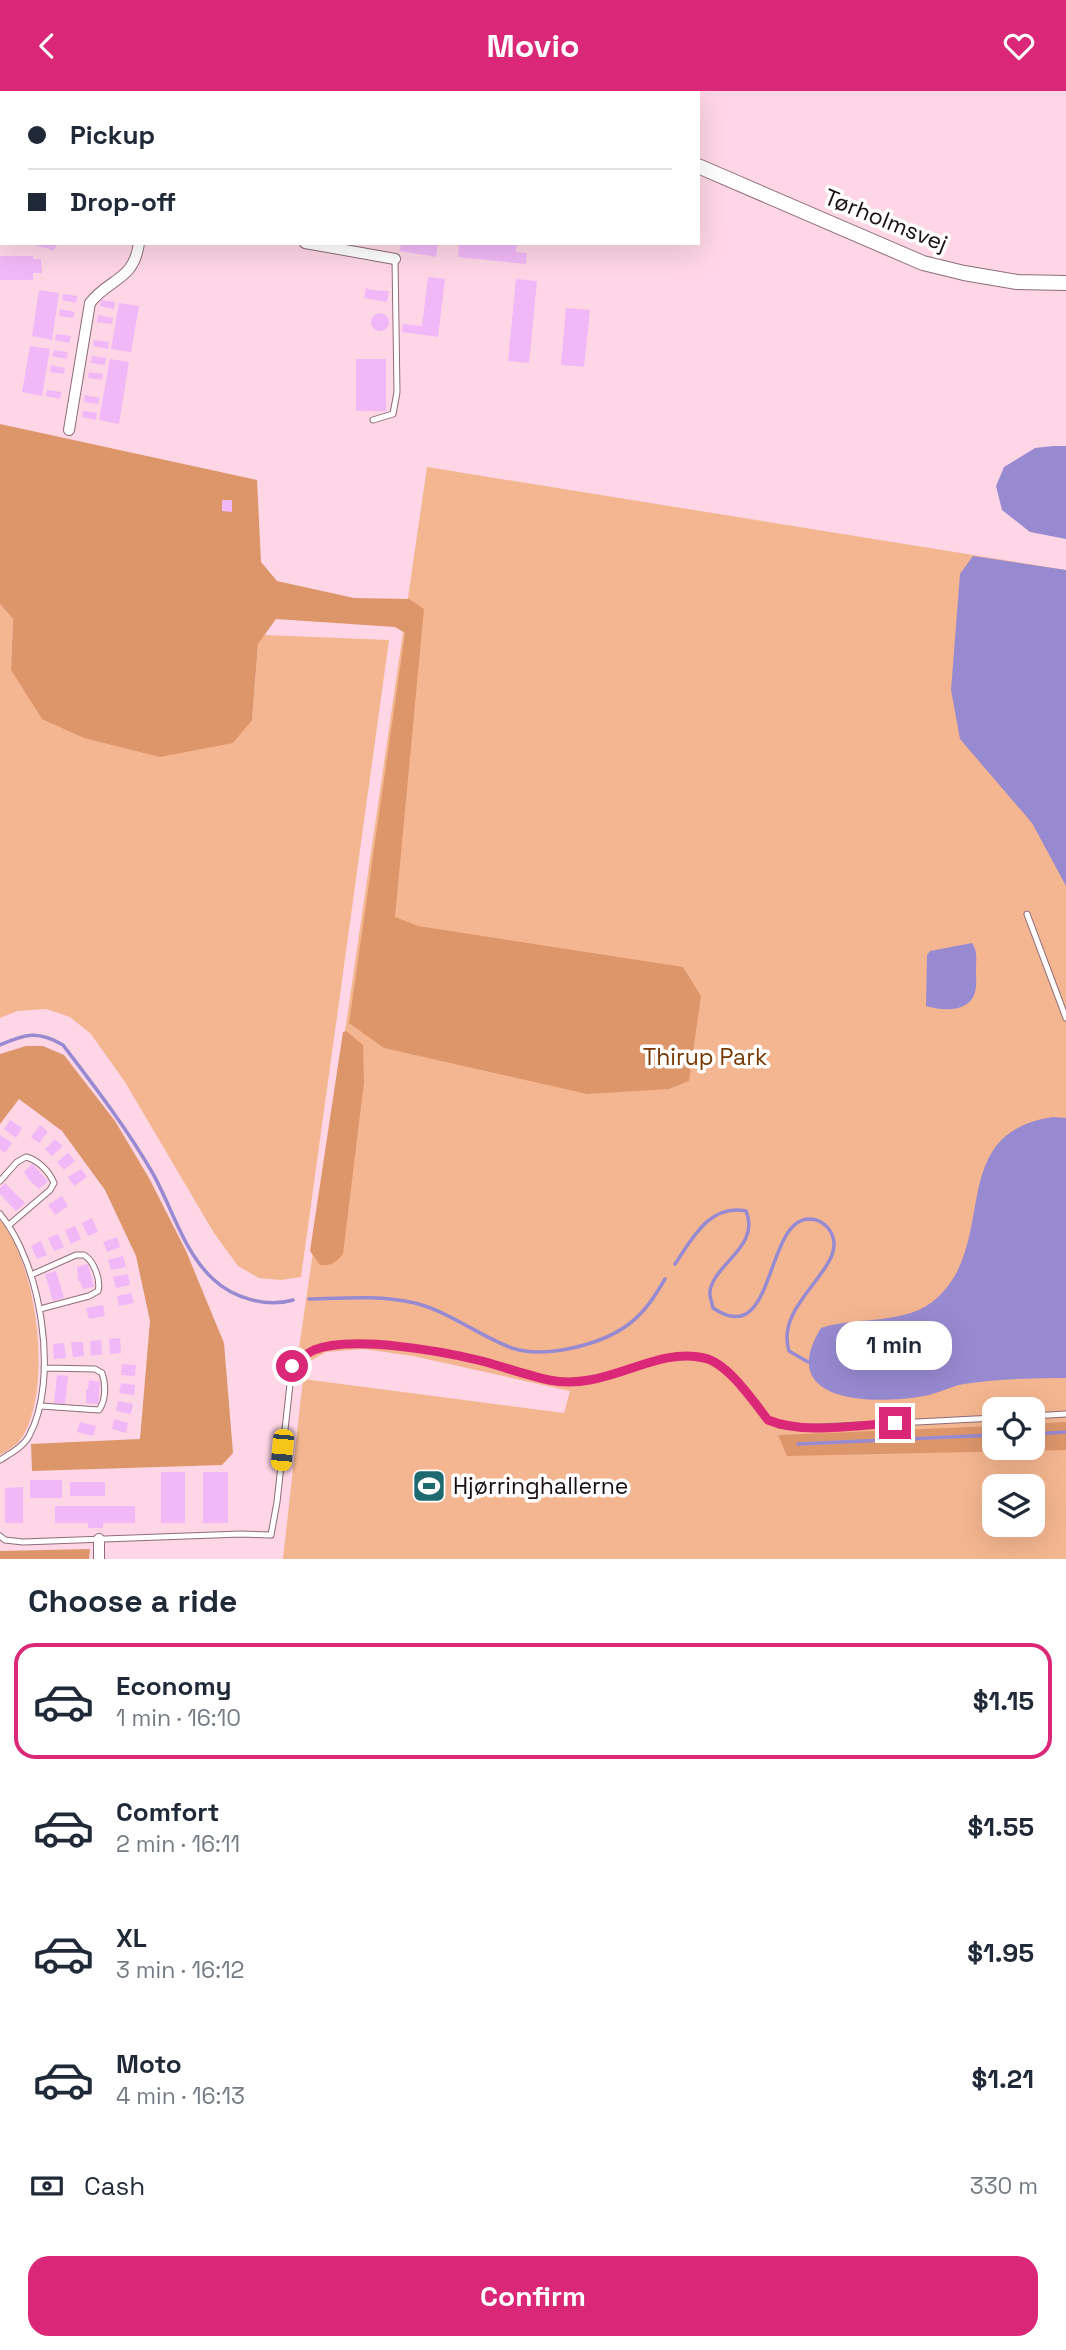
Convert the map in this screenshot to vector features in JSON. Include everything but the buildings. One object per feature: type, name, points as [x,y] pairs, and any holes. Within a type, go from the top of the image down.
[{"type":"street","name":"Tørholmsvej","points":[[700,167],[923,263],[1017,282],[1066,283]]},
{"type":"street","points":[[69,430],[90,303],[99,292],[119,281],[130,268],[138,255],[139,245]]},
{"type":"street","points":[[316,245],[395,259]]},
{"type":"street","points":[[99,1539],[99,1559]]},
{"type":"lane","points":[[373,420],[393,414],[397,392],[395,259]]},
{"type":"lane","points":[[1027,914],[1066,1018]]},
{"type":"lane","points":[[0,1181],[17,1162],[26,1157],[34,1159],[51,1176],[54,1183],[50,1190],[9,1225]]},
{"type":"lane","points":[[0,1214],[9,1225],[31,1275],[40,1309],[44,1368],[41,1406],[28,1438],[15,1451],[0,1460]]},
{"type":"lane","points":[[31,1275],[76,1255],[84,1255],[91,1259],[99,1285],[98,1291],[89,1296],[40,1309]]},
{"type":"lane","points":[[0,1536],[5,1540],[23,1542],[271,1535],[292,1366],[311,1351],[337,1345],[414,1349],[481,1361],[549,1380],[567,1382],[607,1377],[673,1355],[706,1358],[719,1363],[768,1420],[779,1425],[801,1428],[982,1419]]},
{"type":"lane","points":[[41,1406],[99,1410],[103,1405],[105,1380],[102,1373],[95,1369],[44,1368]]},
{"type":"lane","points":[[1045,1415],[1066,1414]]},
{"type":"green space","name":"Thirup Park","points":[[427,467],[1066,570],[1066,1559],[283,1559],[303,1379],[564,1413],[570,1391],[413,1356],[363,1349],[326,1352],[296,1369]]},
{"type":"green space","points":[[0,604],[13,619],[11,670],[252,720],[258,644],[264,635],[389,640],[301,1277],[281,1280],[259,1278],[238,1266],[214,1233],[125,1082],[91,1034],[70,1017],[46,1009],[17,1011],[0,1018]]},
{"type":"green space","points":[[0,1220],[13,1239],[31,1293],[38,1356],[33,1412],[22,1438],[0,1455]]},
{"type":"shaded area","points":[[0,424],[257,480],[261,562],[277,581],[354,598],[409,599],[424,609],[395,917],[418,926],[683,967],[701,996],[689,1081],[669,1089],[587,1094],[384,1048],[349,1023],[405,633],[395,627],[276,619],[258,644],[252,720],[233,743],[160,757],[84,738],[42,719],[11,670],[13,619],[0,604]]},
{"type":"shaded area","points":[[1066,446],[1066,539],[1030,532],[1002,510],[996,486],[1004,467],[1035,448]]},
{"type":"shaded area","points":[[973,556],[1066,570],[1066,886],[1032,823],[960,739],[951,690],[960,574]]},
{"type":"shaded area","points":[[972,943],[976,959],[976,987],[972,999],[954,1009],[926,1006],[927,955],[930,951]]},
{"type":"shaded area","points":[[346,1031],[363,1045],[364,1082],[343,1254],[333,1263],[320,1265],[310,1251],[343,1032]]},
{"type":"shaded area","points":[[26,1046],[43,1046],[64,1055],[115,1121],[149,1178],[186,1251],[224,1343],[233,1453],[222,1465],[32,1471],[31,1444],[140,1439],[150,1321],[136,1256],[105,1190],[62,1131],[19,1099],[0,1124],[0,1054]]},
{"type":"shaded area","points":[[1053,1117],[1066,1118],[1066,1378],[977,1382],[924,1396],[881,1400],[837,1394],[820,1385],[810,1372],[810,1353],[821,1328],[897,1317],[912,1313],[938,1297],[956,1274],[967,1247],[985,1166],[998,1144],[1020,1127]]},
{"type":"shaded area","points":[[1066,1422],[1066,1450],[1045,1450],[1045,1423]]},
{"type":"shaded area","points":[[982,1426],[982,1452],[787,1456],[778,1435]]},
{"type":"shaded area","points":[[90,1549],[89,1559],[0,1559],[0,1551]]},
{"type":"waterway","points":[[0,1045],[32,1035],[46,1037],[63,1045],[142,1155],[186,1242],[203,1268],[221,1286],[251,1300],[272,1303],[293,1300]]},
{"type":"waterway","points":[[675,1264],[695,1234],[712,1218],[722,1212],[746,1211],[749,1223],[747,1234],[742,1245],[713,1281],[710,1291],[713,1308],[733,1317],[748,1312],[759,1299],[784,1239],[795,1225],[809,1219],[824,1224],[834,1242],[832,1255],[792,1315],[787,1333],[789,1351],[808,1362]]},
{"type":"waterway","points":[[309,1299],[402,1300],[440,1312],[512,1348],[540,1352],[588,1344],[617,1332],[640,1314],[665,1279]]},
{"type":"waterway","points":[[1045,1433],[1066,1432]]},
{"type":"waterway","points":[[798,1444],[982,1436]]},
{"type":"place","name":"Hjørringhallerne","points":[[429,1486]]},
{"type":"route","points":[[292,1366],[311,1351],[322,1348],[337,1345],[373,1345],[481,1361],[549,1380],[578,1382],[607,1377],[673,1355],[693,1356],[719,1363],[768,1420],[779,1425],[801,1428],[895,1423]]}]
